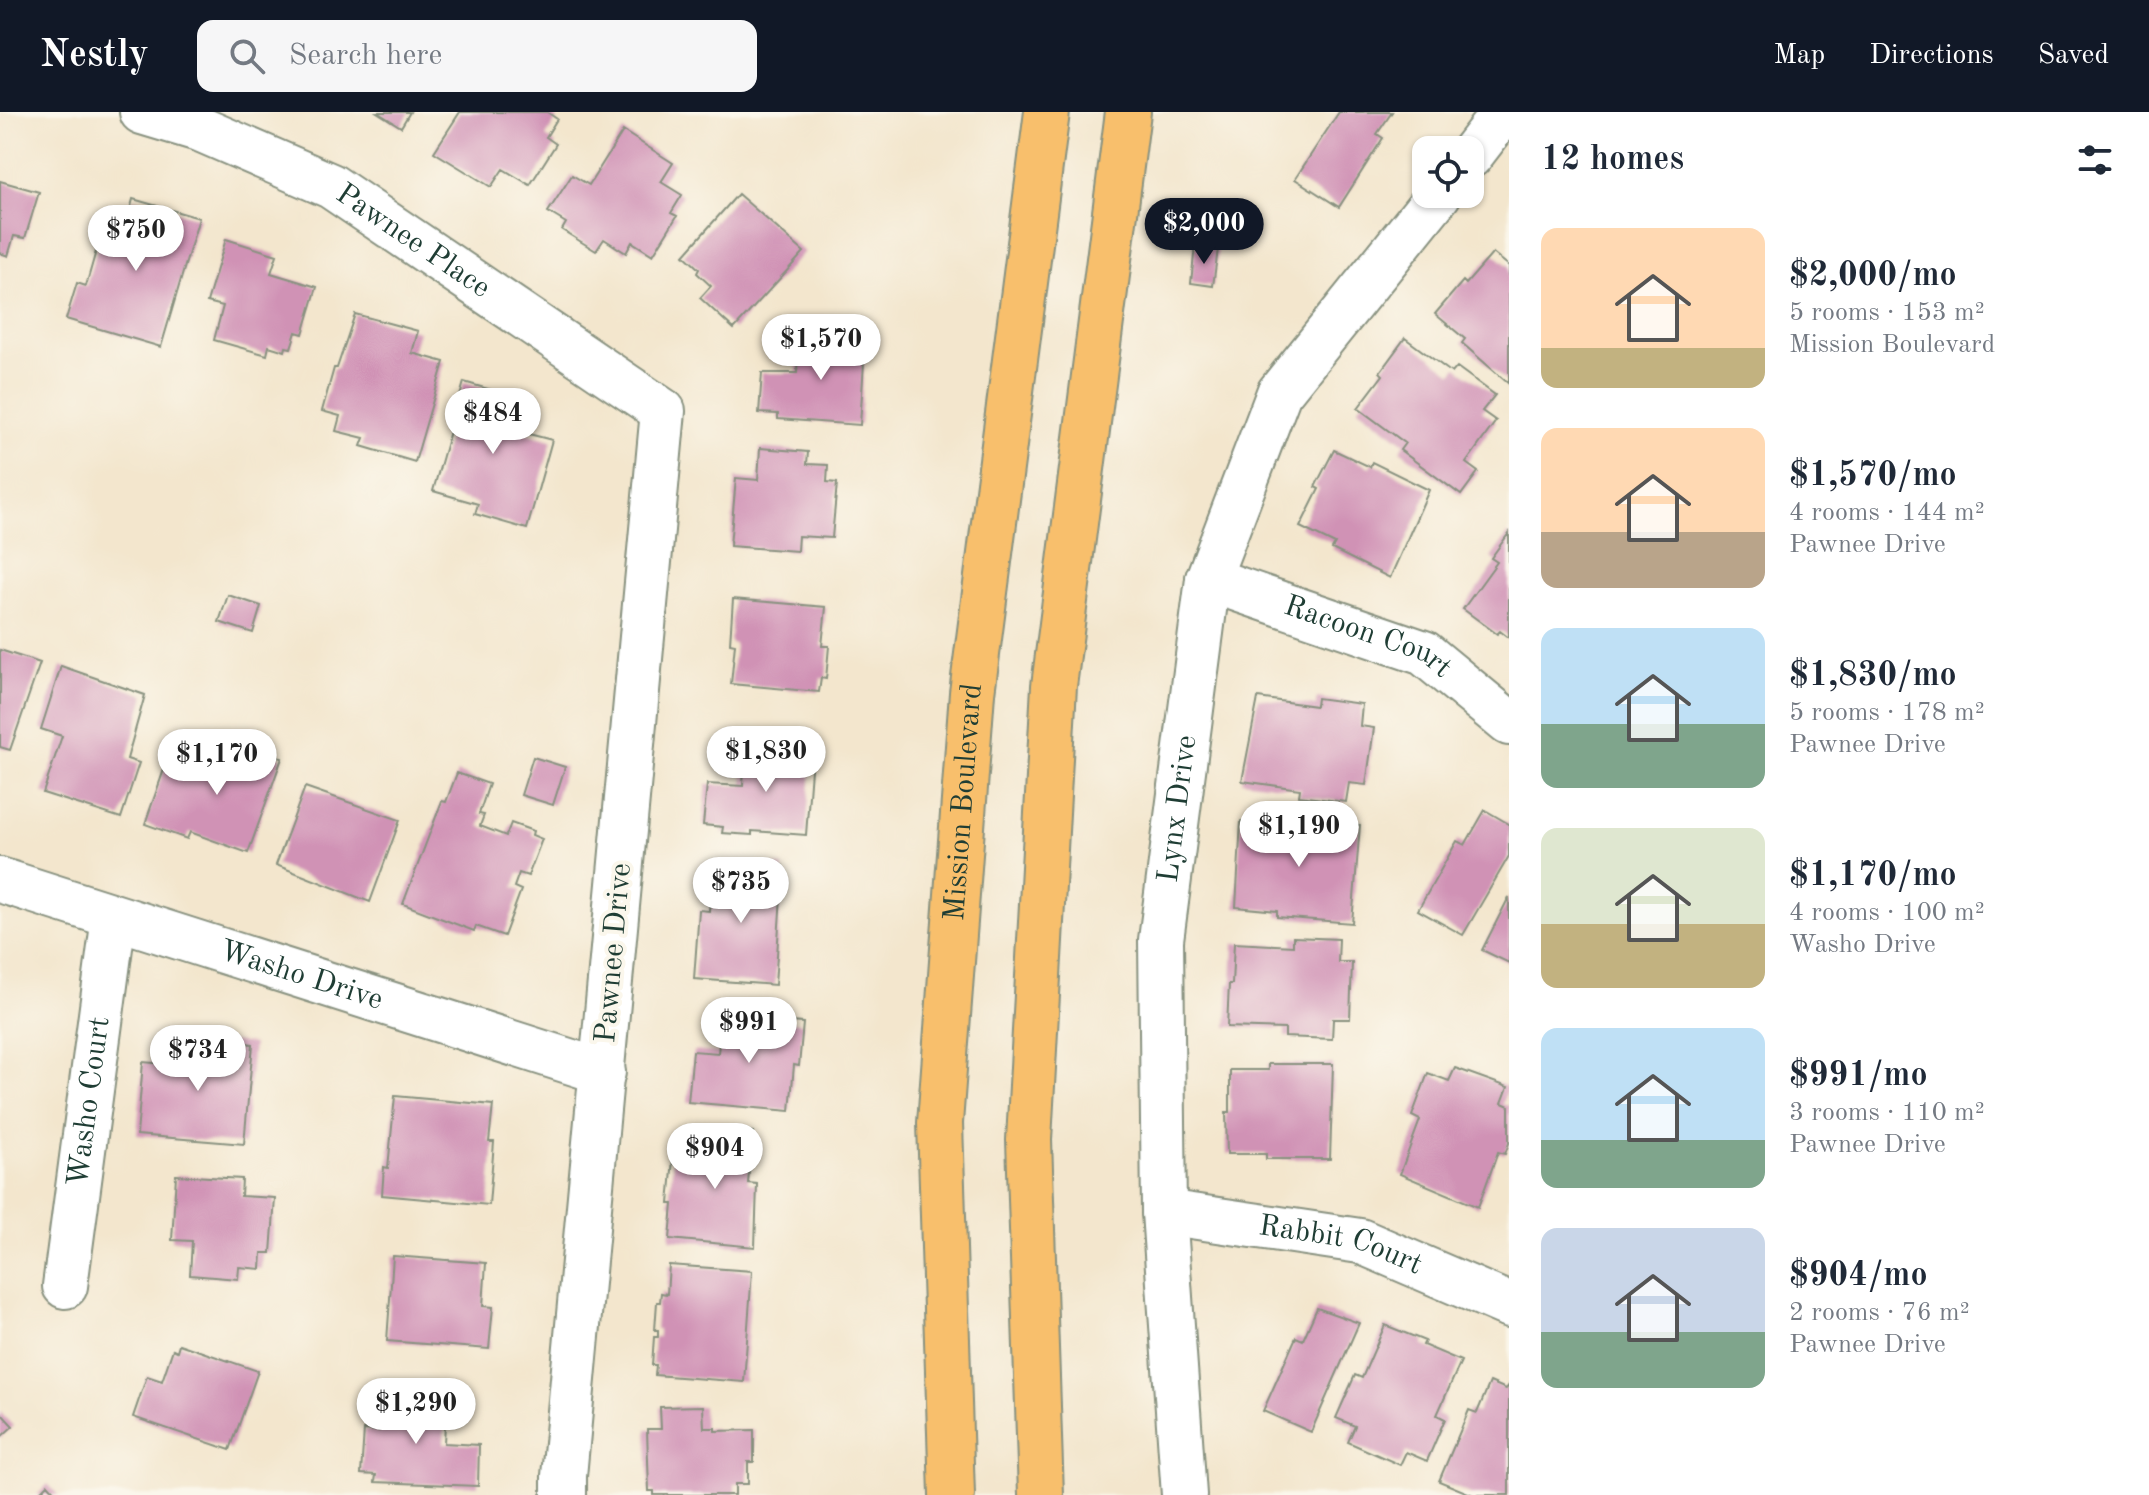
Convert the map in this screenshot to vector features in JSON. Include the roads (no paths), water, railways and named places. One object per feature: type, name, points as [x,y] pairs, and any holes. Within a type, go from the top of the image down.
[{"type":"main road","name":"Mission Boulevard","points":[[952,1495],[940,1123],[972,693],[1047,112]]},
{"type":"main road","points":[[1041,1495],[1029,1140],[1054,686],[1128,112]]},
{"type":"street","name":"Pawnee Place","points":[[142,112],[202,130],[331,186],[663,411]]},
{"type":"street","points":[[1484,140],[1506,114]]},
{"type":"street","name":"Lynx Drive","points":[[1184,1495],[1164,1212],[1161,940],[1208,579],[1279,393],[1428,208]]},
{"type":"street","name":"Pawnee Drive","points":[[564,1495],[663,411]]},
{"type":"street","name":"Racoon Court","points":[[1208,579],[1424,653],[1509,723]]},
{"type":"street","name":"Washo Drive","points":[[0,880],[603,1072]]},
{"type":"street","name":"Washo Court","points":[[65,1286],[114,917]]},
{"type":"street","name":"Rabbit Court","points":[[1164,1212],[1360,1241],[1509,1305]]}]
